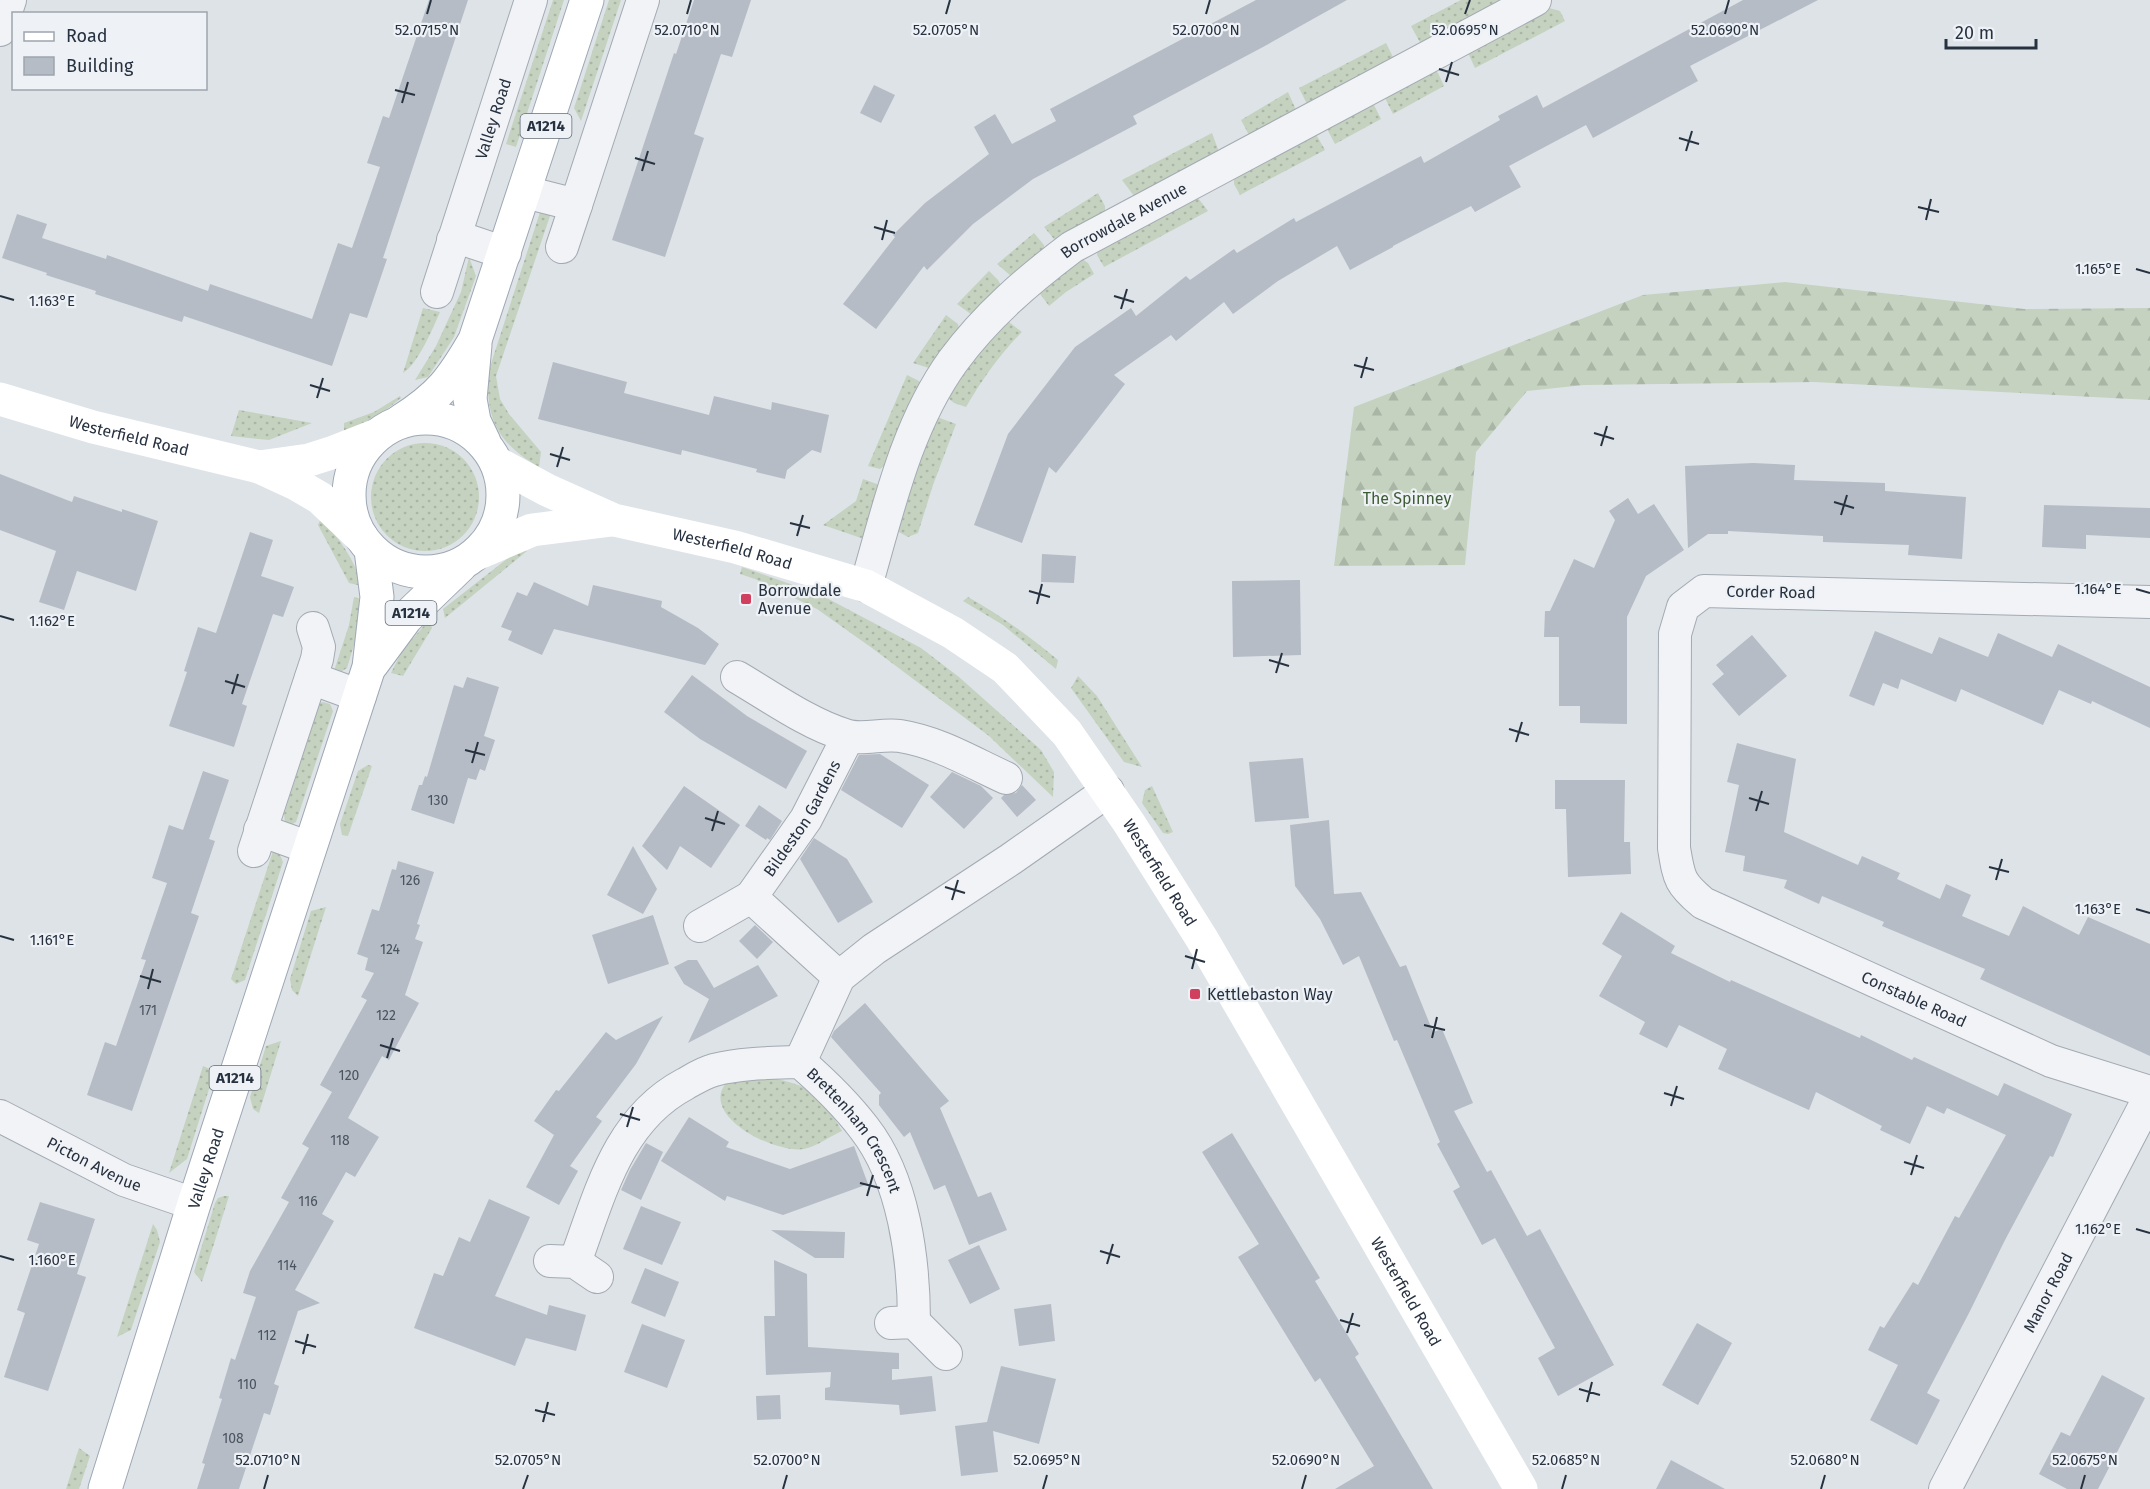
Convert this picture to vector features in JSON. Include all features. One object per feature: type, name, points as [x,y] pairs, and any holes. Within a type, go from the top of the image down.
[{"type":"main road","name":"A1214","points":[[490,452],[474,421],[470,399],[475,340],[587,0]]},
{"type":"main road","name":"A1214","points":[[388,428],[426,405],[442,390],[475,340]]},
{"type":"main road","name":"Westerfield Road","points":[[0,399],[93,427],[259,467],[320,498],[366,544]]},
{"type":"main road","points":[[424,417],[450,420],[472,432],[490,452],[504,488],[502,512],[493,536],[469,560],[438,572],[414,572],[391,564],[366,544],[352,518],[349,495],[352,473],[361,452],[388,428],[424,417]]},
{"type":"main road","name":"Westerfield Road","points":[[259,467],[309,460],[388,428]]},
{"type":"main road","name":"Westerfield Road","points":[[490,452],[547,490],[614,520],[735,547],[866,586],[953,633],[1005,668],[1067,733],[1108,791],[1202,939],[1521,1489]]},
{"type":"main road","name":"Westerfield Road","points":[[469,560],[532,530],[614,520]]},
{"type":"main road","name":"Valley Road","points":[[105,1489],[194,1204],[364,682],[378,597],[366,544]]},
{"type":"main road","name":"Valley Road","points":[[364,682],[406,618],[469,560]]},
{"type":"street","points":[[0,30],[10,0]]},
{"type":"street","name":"Valley Road","points":[[437,292],[531,0]]},
{"type":"street","points":[[562,247],[643,0]]},
{"type":"street","name":"Borrowdale Avenue","points":[[866,586],[902,465],[913,434],[933,394],[952,362],[976,332],[1037,273],[1071,248],[1535,0]]},
{"type":"street","points":[[525,192],[576,206]]},
{"type":"street","points":[[453,240],[469,241],[505,253]]},
{"type":"street","name":"Corder Road","points":[[1687,890],[1678,876],[1674,848],[1675,634],[1683,607],[1704,591],[2150,602]]},
{"type":"street","points":[[310,848],[257,840],[311,678],[319,647],[313,628]]},
{"type":"street","points":[[736,677],[822,727],[848,736],[896,735],[918,739],[1006,778]]},
{"type":"street","points":[[311,678],[364,682]]},
{"type":"street","name":"Bildeston Gardens","points":[[700,926],[751,897],[806,819],[848,736]]},
{"type":"street","points":[[800,1062],[839,977],[874,949],[1011,859],[1108,791]]},
{"type":"street","name":"Constable Road","points":[[1687,890],[1703,903],[2051,1061],[2150,1094]]},
{"type":"street","points":[[751,897],[839,977]]},
{"type":"street","name":"Brettenham Crescent","points":[[574,1267],[615,1159],[636,1122],[654,1105],[675,1089],[714,1070],[755,1064],[800,1062],[831,1089],[865,1129],[876,1146],[891,1180],[908,1242],[914,1295],[903,1323],[946,1354]]},
{"type":"street","name":"Manor Road","points":[[1945,1489],[2150,1094]]},
{"type":"street","name":"Picton Avenue","points":[[0,1116],[124,1180],[194,1204]]},
{"type":"green space","points":[[553,0],[564,0],[516,147],[506,144]]},
{"type":"green space","points":[[609,0],[621,0],[581,121],[574,108]]},
{"type":"green space","points":[[1461,0],[1505,0],[1422,46],[1411,26]]},
{"type":"green space","points":[[1549,8],[1560,11],[1565,21],[1475,68],[1468,53],[1471,48]]},
{"type":"green space","points":[[1386,43],[1395,61],[1308,106],[1299,88]]},
{"type":"green space","points":[[1433,68],[1444,86],[1393,114],[1385,98],[1387,91]]},
{"type":"green space","points":[[1288,92],[1296,110],[1249,135],[1241,120]]},
{"type":"green space","points":[[1368,103],[1374,105],[1381,119],[1335,144],[1327,129]]},
{"type":"green space","points":[[1212,133],[1219,152],[1137,200],[1122,180]]},
{"type":"green space","points":[[1312,134],[1317,136],[1325,150],[1240,195],[1234,184],[1234,173]]},
{"type":"green space","points":[[1098,193],[1105,206],[1105,213],[1062,239],[1054,239],[1044,227]]},
{"type":"green space","points":[[1191,196],[1198,198],[1208,211],[1104,267],[1097,255],[1098,246]]},
{"type":"green space","points":[[542,206],[552,210],[496,376],[500,399],[509,414],[541,452],[539,467],[513,449],[497,429],[489,404],[488,373]]},
{"type":"green space","points":[[1034,233],[1044,245],[1044,252],[1011,276],[997,264]]},
{"type":"green space","points":[[469,257],[476,276],[454,337],[428,377],[415,380],[436,346],[461,292]]},
{"type":"green space","points":[[1079,257],[1088,263],[1094,274],[1049,306],[1038,291]]},
{"type":"green space","points":[[989,271],[1002,287],[972,315],[957,304]]},
{"type":"green space","name":"The Spinney","points":[[1785,282],[2024,309],[2150,308],[2150,400],[1814,382],[1584,385],[1527,391],[1476,452],[1465,565],[1334,566],[1354,407],[1643,295]]},
{"type":"green space","points":[[423,308],[440,312],[419,354],[403,373]]},
{"type":"green space","points":[[946,315],[958,324],[960,334],[932,369],[913,363]]},
{"type":"green space","points":[[1004,322],[1009,322],[1022,332],[1006,349],[966,407],[954,403],[947,397],[956,379]]},
{"type":"green space","points":[[907,375],[919,381],[924,389],[891,461],[880,469],[868,466]]},
{"type":"green space","points":[[400,396],[401,398],[381,414],[344,433],[344,423],[374,412]]},
{"type":"green space","points":[[239,410],[312,423],[269,440],[231,436]]},
{"type":"green space","points":[[937,417],[956,424],[918,533],[908,537],[897,531],[911,476]]},
{"type":"green space","points":[[425,443],[446,447],[463,459],[475,476],[479,497],[475,518],[463,535],[446,547],[425,551],[404,547],[387,535],[375,518],[371,497],[375,476],[387,459],[404,447]]},
{"type":"green space","points":[[863,479],[877,484],[882,489],[866,535],[861,538],[823,525],[856,501]]},
{"type":"green space","points":[[321,518],[346,550],[362,586],[349,583],[318,525]]},
{"type":"green space","points":[[521,548],[527,551],[445,618],[443,609]]},
{"type":"green space","points":[[742,567],[821,595],[921,648],[959,677],[1041,750],[1054,772],[1053,797],[989,736],[872,648],[817,609],[740,574]]},
{"type":"green space","points":[[354,597],[361,599],[364,612],[347,668],[339,673],[334,671],[349,625]]},
{"type":"green space","points":[[968,597],[1014,626],[1058,660],[1056,669],[1003,625],[963,601]]},
{"type":"green space","points":[[429,620],[432,628],[403,676],[391,673],[402,651]]},
{"type":"green space","points":[[1078,676],[1097,696],[1142,767],[1124,762],[1071,688]]},
{"type":"green space","points":[[320,703],[330,704],[333,711],[296,822],[289,826],[285,823],[284,814]]},
{"type":"green space","points":[[368,765],[372,766],[348,836],[342,835],[340,824],[358,771]]},
{"type":"green space","points":[[1152,786],[1173,832],[1168,834],[1163,833],[1142,803],[1145,790]]},
{"type":"green space","points":[[275,845],[283,862],[245,980],[236,984],[231,979]]},
{"type":"green space","points":[[326,907],[298,996],[292,990],[290,979],[311,911]]},
{"type":"green space","points":[[281,1041],[259,1113],[253,1109],[250,1097],[266,1046]]},
{"type":"green space","points":[[203,1066],[214,1073],[187,1159],[169,1173]]},
{"type":"green space","points":[[770,1078],[806,1088],[821,1100],[842,1131],[809,1148],[791,1149],[758,1138],[743,1129],[730,1118],[722,1106],[721,1094],[728,1081]]},
{"type":"green space","points":[[229,1196],[202,1282],[194,1272],[215,1203],[218,1198]]},
{"type":"green space","points":[[153,1224],[160,1242],[131,1330],[117,1337]]},
{"type":"green space","points":[[79,1448],[90,1456],[79,1489],[66,1489]]},
{"type":"building","points":[[429,0],[468,0],[383,258],[387,259],[367,318],[350,313],[332,366],[184,316],[182,322],[95,294],[96,291],[2,258],[17,214],[47,224],[42,238],[106,259],[107,255],[208,291],[210,284],[312,319],[338,243],[352,248],[380,167],[367,163],[383,116],[389,118]]},
{"type":"building","points":[[694,0],[751,0],[732,57],[721,54],[694,134],[704,138],[665,257],[612,240]]},
{"type":"building","points":[[1256,0],[1347,0],[1133,116],[1137,124],[1033,179],[973,224],[927,270],[924,266],[876,329],[843,304],[895,237],[893,235],[925,203],[989,154],[974,127],[995,114],[1012,144],[1056,121],[1050,109]]},
{"type":"building","points":[[1743,0],[1818,0],[1690,66],[1698,81],[1593,138],[1586,125],[1509,166],[1521,187],[1475,212],[1471,206],[1350,270],[1337,246],[1278,281],[1233,314],[1224,302],[1176,341],[1171,335],[1114,375],[1125,384],[1056,473],[1049,467],[1022,543],[974,525],[1008,434],[1075,347],[1131,308],[1136,316],[1186,276],[1190,280],[1234,249],[1237,253],[1294,218],[1296,222],[1421,156],[1424,163],[1500,120],[1498,116],[1537,95],[1543,108]]},
{"type":"building","points":[[874,85],[895,95],[881,123],[860,113]]},
{"type":"building","points":[[553,362],[627,382],[624,393],[709,415],[714,396],[771,410],[772,402],[829,415],[821,453],[812,450],[787,470],[785,479],[756,472],[757,469],[682,450],[681,455],[538,419]]},
{"type":"building","points":[[1753,463],[1795,465],[1794,480],[1885,483],[1885,491],[1966,497],[1962,559],[1908,555],[1909,545],[1823,542],[1823,536],[1728,531],[1728,534],[1708,534],[1688,548],[1685,466]]},
{"type":"building","points":[[0,474],[72,502],[74,496],[158,521],[136,591],[77,571],[64,610],[39,602],[56,551],[0,530]]},
{"type":"building","points":[[1628,498],[1638,514],[1654,504],[1684,550],[1646,576],[1627,617],[1627,724],[1580,723],[1580,706],[1559,706],[1559,637],[1544,637],[1545,611],[1550,611],[1574,559],[1594,568],[1615,520],[1609,511]]},
{"type":"building","points":[[2044,505],[2150,508],[2150,538],[2086,535],[2086,549],[2042,547]]},
{"type":"building","points":[[250,532],[273,540],[261,576],[294,587],[283,617],[273,614],[242,704],[247,706],[234,747],[169,726],[187,672],[184,671],[198,627],[216,633]]},
{"type":"building","points":[[1042,554],[1076,556],[1074,583],[1041,582]]},
{"type":"building","points":[[1300,580],[1301,655],[1233,657],[1232,581]]},
{"type":"building","points":[[534,582],[588,606],[593,585],[662,601],[661,607],[698,628],[719,644],[705,665],[554,629],[542,655],[508,640],[512,631],[501,627],[517,592],[527,596]]},
{"type":"building","points":[[1875,631],[1932,654],[1939,637],[1988,657],[1998,633],[2052,657],[2058,644],[2150,687],[2150,728],[2092,701],[2091,704],[2059,690],[2043,725],[1961,689],[1956,702],[1901,679],[1898,689],[1883,683],[1874,706],[1849,696]]},
{"type":"building","points":[[1752,635],[1787,676],[1739,716],[1712,684],[1724,674],[1716,665]]},
{"type":"building","points":[[692,675],[747,716],[807,751],[786,789],[700,739],[664,712]]},
{"type":"building","points":[[467,677],[499,687],[484,736],[495,740],[485,771],[480,769],[476,780],[468,778],[454,824],[411,810],[419,785],[422,785],[425,776],[427,777],[454,685],[463,688]]},
{"type":"building","points":[[1737,743],[1796,759],[1784,832],[1858,865],[1862,856],[1900,873],[1897,879],[1940,899],[1946,884],[1971,895],[1962,916],[2009,936],[2023,906],[2079,935],[2088,917],[2150,944],[2150,1056],[1980,979],[1985,969],[1882,926],[1884,922],[1822,896],[1819,904],[1784,888],[1787,880],[1743,871],[1745,856],[1725,852],[1739,785],[1727,782]]},
{"type":"building","points":[[880,754],[929,785],[902,828],[841,790],[859,755]]},
{"type":"building","points":[[1303,758],[1309,818],[1255,822],[1249,762]]},
{"type":"building","points":[[203,771],[229,780],[209,839],[215,841],[191,913],[199,916],[132,1111],[87,1095],[105,1042],[116,1046],[146,960],[141,959],[167,883],[152,878],[169,825],[183,830]]},
{"type":"building","points":[[952,772],[981,786],[993,798],[964,829],[930,797]]},
{"type":"building","points":[[1555,780],[1625,780],[1624,842],[1630,842],[1631,874],[1568,877],[1566,809],[1555,809]]},
{"type":"building","points":[[1022,785],[1036,800],[1017,817],[1001,798],[1004,795],[1016,793]]},
{"type":"building","points":[[684,786],[740,825],[711,868],[680,846],[667,870],[642,846]]},
{"type":"building","points":[[759,805],[782,821],[770,840],[767,838],[766,840],[745,826]]},
{"type":"building","points":[[1329,820],[1334,894],[1361,892],[1400,967],[1406,965],[1433,1032],[1442,1029],[1473,1103],[1454,1111],[1487,1172],[1491,1170],[1527,1236],[1540,1229],[1614,1365],[1558,1396],[1538,1358],[1555,1348],[1495,1238],[1482,1245],[1453,1191],[1460,1187],[1437,1144],[1440,1142],[1397,1040],[1394,1041],[1359,956],[1343,965],[1320,919],[1295,886],[1290,825]]},
{"type":"building","points":[[814,838],[847,859],[873,902],[838,923],[800,859]]},
{"type":"building","points":[[633,846],[657,889],[643,914],[607,895]]},
{"type":"building","points":[[398,861],[434,872],[417,924],[420,925],[415,939],[423,942],[405,995],[419,1003],[389,1060],[382,1056],[348,1118],[379,1137],[355,1177],[346,1172],[322,1214],[334,1221],[295,1290],[320,1303],[298,1311],[274,1384],[279,1386],[270,1415],[264,1413],[239,1489],[197,1489],[231,1358],[235,1360],[256,1297],[243,1293],[250,1271],[289,1202],[281,1198],[309,1148],[302,1144],[332,1092],[320,1085],[367,1000],[361,997],[374,973],[365,970],[368,958],[357,954],[372,909],[379,911],[392,869],[396,870]]},
{"type":"building","points":[[1621,912],[1675,946],[1671,953],[1730,982],[1731,980],[1860,1038],[1861,1035],[1912,1060],[1914,1057],[1998,1096],[2004,1083],[2072,1114],[2053,1157],[2050,1156],[2005,1240],[1927,1393],[1940,1400],[1917,1445],[1870,1420],[1898,1365],[1868,1350],[1880,1326],[1884,1328],[1913,1282],[1918,1285],[1955,1216],[1959,1218],[2006,1135],[1947,1108],[1944,1114],[1927,1106],[1910,1144],[1880,1130],[1882,1126],[1816,1092],[1809,1110],[1718,1069],[1727,1049],[1679,1025],[1667,1048],[1639,1034],[1645,1022],[1599,996],[1622,956],[1602,944]]},
{"type":"building","points":[[653,915],[669,964],[608,984],[592,935]]},
{"type":"building","points":[[755,925],[773,942],[757,959],[739,941]]},
{"type":"building","points":[[688,960],[697,960],[714,988],[758,965],[778,996],[688,1043],[709,999],[684,984],[674,967]]},
{"type":"building","points":[[865,1003],[949,1101],[940,1108],[978,1197],[991,1192],[1007,1230],[969,1245],[945,1185],[934,1190],[910,1132],[904,1137],[879,1105],[881,1093],[831,1037],[834,1031]]},
{"type":"building","points":[[663,1016],[636,1064],[596,1117],[602,1121],[570,1166],[578,1171],[559,1205],[526,1187],[554,1135],[534,1121],[556,1090],[559,1091],[606,1032],[616,1040]]},
{"type":"building","points":[[689,1117],[729,1142],[726,1147],[790,1169],[854,1146],[868,1184],[783,1215],[727,1196],[725,1201],[661,1161]]},
{"type":"building","points":[[1232,1133],[1320,1278],[1315,1281],[1359,1354],[1355,1357],[1433,1489],[1335,1489],[1374,1466],[1320,1378],[1315,1382],[1238,1257],[1259,1244],[1202,1152]]},
{"type":"building","points":[[646,1143],[663,1152],[641,1200],[621,1190]]},
{"type":"building","points":[[489,1199],[530,1217],[495,1296],[547,1315],[549,1305],[586,1315],[576,1351],[526,1338],[515,1366],[414,1328],[434,1273],[443,1276],[459,1237],[470,1242]]},
{"type":"building","points":[[40,1202],[95,1219],[77,1274],[86,1277],[48,1391],[4,1377],[25,1313],[17,1310],[39,1244],[27,1240]]},
{"type":"building","points":[[641,1206],[681,1222],[662,1265],[623,1249]]},
{"type":"building","points":[[771,1230],[845,1232],[844,1258],[815,1258]]},
{"type":"building","points":[[979,1245],[1000,1289],[970,1304],[948,1260]]},
{"type":"building","points":[[774,1260],[807,1274],[808,1347],[899,1353],[899,1369],[892,1369],[892,1380],[932,1376],[936,1411],[900,1415],[899,1405],[825,1400],[825,1388],[830,1387],[831,1372],[766,1375],[764,1316],[775,1316]]},
{"type":"building","points":[[645,1268],[679,1282],[665,1317],[631,1303]]},
{"type":"building","points":[[1051,1304],[1055,1341],[1019,1346],[1014,1309]]},
{"type":"building","points":[[1697,1323],[1732,1343],[1698,1405],[1662,1385]]},
{"type":"building","points":[[642,1324],[685,1340],[667,1388],[624,1372]]},
{"type":"building","points":[[1001,1366],[1056,1379],[1039,1444],[993,1431],[998,1472],[961,1476],[955,1426],[987,1422]]},
{"type":"building","points":[[2102,1375],[2145,1398],[2098,1489],[2067,1489],[2039,1474],[2061,1432],[2070,1436]]},
{"type":"building","points":[[780,1395],[781,1419],[757,1420],[756,1396]]},
{"type":"building","points":[[1671,1460],[1725,1489],[1656,1489]]},
{"type":"place","name":"Borrowdale Avenue","points":[[746,599]]},
{"type":"place","name":"Kettlebaston Way","points":[[1195,994]]}]
